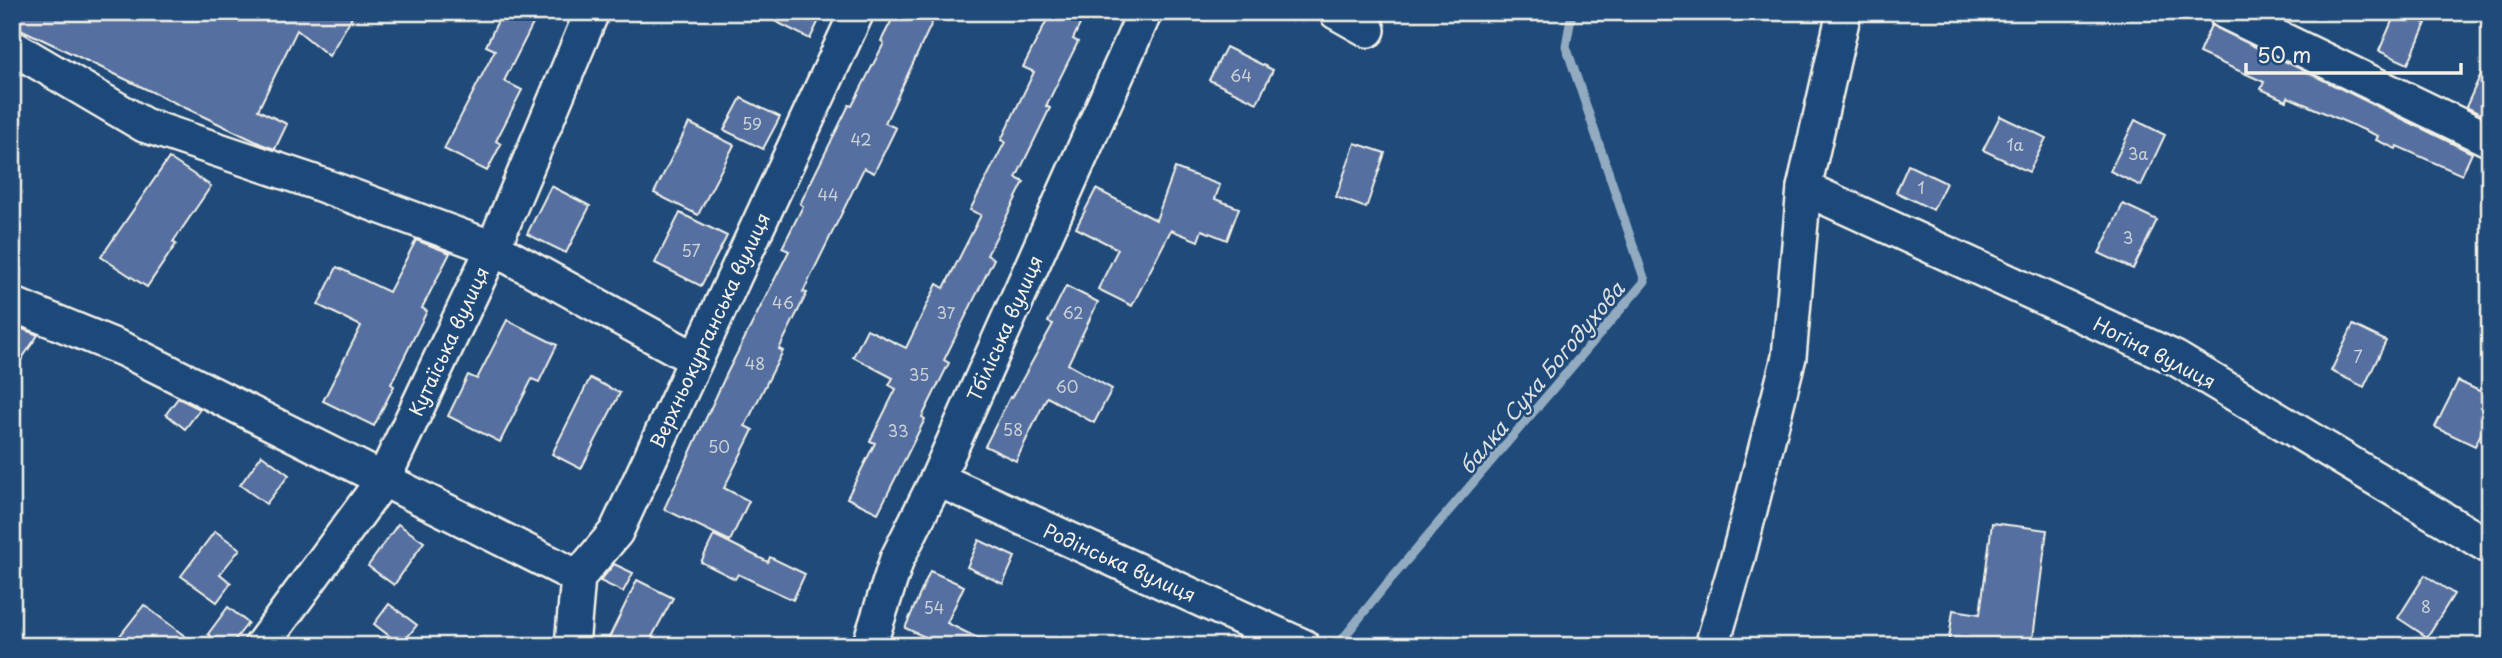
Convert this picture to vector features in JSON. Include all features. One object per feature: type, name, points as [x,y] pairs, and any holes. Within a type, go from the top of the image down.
[{"type":"street","name":"Кутаїська вулиця","points":[[261,646],[383,480],[493,248],[592,12]]},
{"type":"street","name":"Верхньокурганська вулиця","points":[[578,577],[616,532],[857,12]]},
{"type":"street","name":"Тбіліська вулиця","points":[[869,646],[897,559],[937,478],[1144,12]]},
{"type":"street","points":[[1336,12],[1368,30]]},
{"type":"street","points":[[1712,646],[1737,561],[1789,357],[1804,188],[1844,12]]},
{"type":"street","points":[[2225,12],[2490,140]]},
{"type":"street","points":[[12,47],[144,125],[311,181],[493,248],[695,359]]},
{"type":"street","name":"Ногіна вулиця","points":[[1804,188],[2175,358],[2490,547]]},
{"type":"street","points":[[12,304],[125,350],[578,577],[572,646]]},
{"type":"street","name":"Родінська вулиця","points":[[937,478],[1303,646]]},
{"type":"building","points":[[12,12],[355,12],[329,56],[297,30],[258,110],[287,124],[275,149],[12,25]]},
{"type":"building","points":[[502,12],[539,12],[504,81],[522,90],[496,141],[501,144],[487,171],[444,149],[495,50],[486,46]]},
{"type":"building","points":[[757,12],[823,12],[810,39]]},
{"type":"building","points":[[896,12],[937,12],[885,123],[896,128],[874,173],[864,168],[803,292],[807,293],[779,349],[783,351],[745,426],[753,430],[724,488],[749,501],[730,541],[664,509],[726,375],[789,251],[782,248],[803,206],[800,204],[849,105],[852,106],[884,43],[881,41]]},
{"type":"building","points":[[1051,12],[1086,12],[1073,39],[1078,42],[1046,106],[1050,108],[1016,178],[1024,182],[987,255],[994,259],[944,360],[949,363],[922,417],[925,419],[878,513],[847,498],[875,443],[870,441],[896,389],[889,385],[893,378],[853,357],[867,329],[906,348],[937,284],[944,288],[981,215],[970,210],[1005,142],[1001,140],[1034,72],[1023,67]]},
{"type":"building","points":[[2396,12],[2426,23],[2408,64],[2379,51]]},
{"type":"building","points":[[2211,25],[2472,153],[2462,175],[2397,146],[2396,149],[2376,140],[2378,136],[2288,97],[2287,101],[2261,89],[2264,82],[2199,53]]},
{"type":"building","points":[[1226,47],[1273,70],[1257,103],[1209,80]]},
{"type":"building","points":[[2490,54],[2490,114],[2488,118],[2466,107]]},
{"type":"building","points":[[741,98],[780,117],[763,149],[724,130]]},
{"type":"building","points":[[2000,116],[2046,138],[2029,172],[1983,150]]},
{"type":"building","points":[[2135,120],[2165,135],[2141,186],[2110,171]]},
{"type":"building","points":[[689,123],[734,145],[698,215],[654,193]]},
{"type":"building","points":[[1355,143],[1385,153],[1366,208],[1336,197]]},
{"type":"building","points":[[169,158],[211,186],[173,242],[176,244],[147,287],[101,257]]},
{"type":"building","points":[[1908,165],[1946,183],[1933,210],[1896,192]]},
{"type":"building","points":[[1175,168],[1220,185],[1215,199],[1239,208],[1227,240],[1202,230],[1198,241],[1171,230],[1132,306],[1098,289],[1118,249],[1076,228],[1096,189],[1156,220]]},
{"type":"building","points":[[551,186],[590,206],[566,253],[527,234]]},
{"type":"building","points":[[2123,204],[2157,220],[2133,269],[2099,253]]},
{"type":"building","points":[[680,213],[727,236],[701,286],[655,263]]},
{"type":"building","points":[[416,240],[450,253],[422,308],[427,311],[391,384],[394,386],[374,426],[323,401],[361,326],[318,305],[337,267],[389,292]]},
{"type":"building","points":[[1066,286],[1098,302],[1068,364],[1112,389],[1094,423],[1047,397],[1016,461],[985,446],[1053,324],[1048,322]]},
{"type":"building","points":[[507,320],[557,345],[539,382],[532,379],[500,442],[448,416],[468,375],[477,379]]},
{"type":"building","points":[[12,325],[38,335],[12,373]]},
{"type":"building","points":[[2353,325],[2386,341],[2364,387],[2331,371]]},
{"type":"building","points":[[590,378],[620,393],[581,469],[552,454]]},
{"type":"building","points":[[2458,381],[2490,396],[2490,415],[2475,446],[2435,427]]},
{"type":"building","points":[[178,398],[200,409],[185,429],[166,414]]},
{"type":"building","points":[[262,455],[289,475],[266,504],[240,485]]},
{"type":"building","points":[[1992,523],[2047,530],[2032,646],[1948,646],[1953,610],[1980,614]]},
{"type":"building","points":[[398,524],[424,542],[394,585],[368,566]]},
{"type":"building","points":[[215,531],[240,549],[220,574],[231,583],[217,602],[181,576]]},
{"type":"building","points":[[714,535],[768,562],[770,557],[805,574],[793,600],[738,574],[735,579],[701,562]]},
{"type":"building","points":[[979,540],[1015,557],[1003,584],[967,567]]},
{"type":"building","points":[[614,564],[633,573],[623,592],[600,581]]},
{"type":"building","points":[[930,571],[964,586],[947,623],[994,646],[945,646],[905,628]]},
{"type":"building","points":[[2425,575],[2454,594],[2427,637],[2398,618]]},
{"type":"building","points":[[637,580],[673,598],[647,646],[605,646]]},
{"type":"building","points":[[389,604],[417,625],[401,645],[374,624]]},
{"type":"building","points":[[144,605],[198,646],[132,646],[119,637]]},
{"type":"building","points":[[228,607],[248,623],[230,646],[223,646],[208,634]]},
{"type":"waterway","name":"балка Суха Богодухова","points":[[1337,646],[1389,581],[1645,281],[1566,46],[1572,12]]}]
